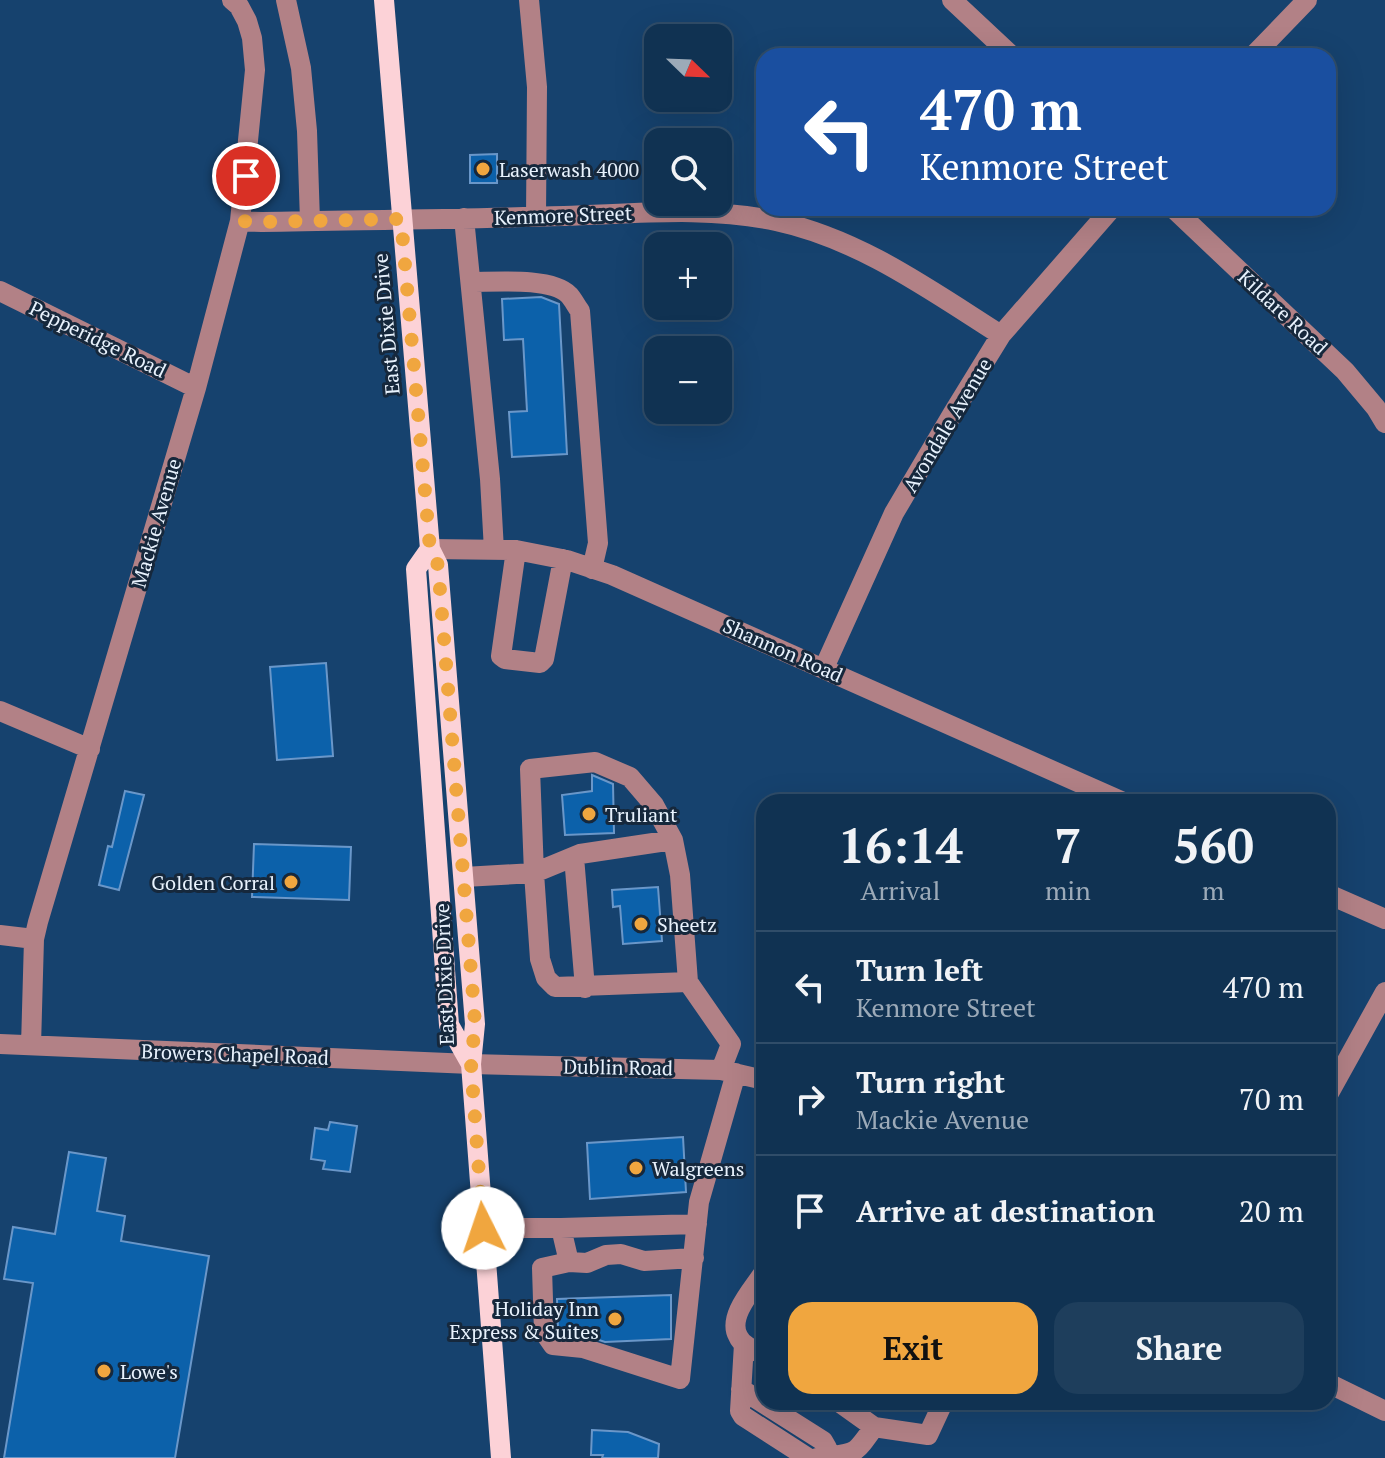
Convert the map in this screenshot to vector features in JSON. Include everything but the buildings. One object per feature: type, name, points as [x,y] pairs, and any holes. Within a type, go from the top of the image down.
[{"type":"main road","name":"East Dixie Drive","points":[[384,0],[430,549],[438,565],[464,877],[475,1024],[471,1064],[501,1458]]},
{"type":"main road","name":"East Dixie Drive","points":[[430,549],[416,569],[441,929],[449,1025],[471,1064]]},
{"type":"street","name":"Mackie Avenue","points":[[31,1046],[34,939],[196,388],[240,221],[255,70],[247,21],[232,0]]},
{"type":"street","points":[[286,0],[301,68],[310,221]]},
{"type":"street","points":[[529,0],[537,87],[536,217]]},
{"type":"street","points":[[952,0],[1003,48]]},
{"type":"street","points":[[1261,48],[1307,0]]},
{"type":"street","name":"Kenmore Street","points":[[240,221],[689,212],[776,221],[877,258],[1001,335]]},
{"type":"street","name":"Avondale Avenue","points":[[824,668],[894,513],[1001,335],[1105,216]]},
{"type":"street","name":"Kildare Road","points":[[1181,216],[1345,371],[1385,423]]},
{"type":"street","points":[[464,218],[490,479],[494,550]]},
{"type":"street","points":[[471,282],[530,283],[559,288],[569,294],[580,311],[598,543],[592,569]]},
{"type":"street","name":"Pepperidge Road","points":[[0,291],[196,388]]},
{"type":"street","name":"Shannon Road","points":[[430,549],[516,550],[563,559],[592,569],[684,606],[1105,794]]},
{"type":"street","points":[[516,550],[501,656],[505,659],[540,663],[544,659],[563,559]]},
{"type":"street","points":[[0,711],[90,749]]},
{"type":"street","points":[[688,982],[585,988],[555,987],[546,978],[540,959],[530,769],[595,762],[630,777],[654,805],[673,840],[680,875],[688,982],[731,1044],[729,1071],[699,1202],[694,1258],[680,1379],[583,1348],[553,1345],[544,1332],[542,1268],[569,1262],[587,1263],[606,1255],[621,1254],[644,1261],[694,1258]]},
{"type":"street","points":[[464,877],[534,873],[574,857],[673,840]]},
{"type":"street","points":[[574,857],[585,988]]},
{"type":"street","points":[[1336,898],[1385,919]]},
{"type":"street","points":[[0,935],[34,939]]},
{"type":"street","points":[[1336,1081],[1385,992]]},
{"type":"street","name":"Browers Chapel Road","points":[[0,1044],[471,1064]]},
{"type":"street","name":"Dublin Road","points":[[471,1064],[729,1071],[756,1078]]},
{"type":"street","points":[[483,1228],[697,1224]]},
{"type":"street","points":[[561,1228],[569,1262]]},
{"type":"street","points":[[756,1285],[739,1312],[735,1326],[744,1344],[756,1351]]},
{"type":"street","points":[[744,1344],[740,1411],[743,1416],[808,1458]]},
{"type":"street","points":[[1336,1387],[1385,1411]]},
{"type":"street","points":[[741,1389],[756,1399]]},
{"type":"street","points":[[774,1410],[823,1441],[827,1448],[820,1458]]},
{"type":"street","points":[[850,1410],[874,1427],[928,1435],[940,1410]]},
{"type":"street","points":[[820,1458],[852,1458],[859,1455],[874,1427]]},
{"type":"place","name":"Laserwash 4000","points":[[483,169]]},
{"type":"place","name":"Truliant","points":[[589,814]]},
{"type":"place","name":"Golden Corral","points":[[291,882]]},
{"type":"place","name":"Sheetz","points":[[641,924]]},
{"type":"place","name":"Walgreens","points":[[636,1168]]},
{"type":"place","name":"Holiday Inn Express & Suites","points":[[615,1319]]},
{"type":"place","name":"Lowe's","points":[[104,1371]]},
{"type":"route","points":[[246,176],[240,221],[401,219],[430,549],[438,565],[457,783],[475,1024],[471,1064],[483,1228]]}]
